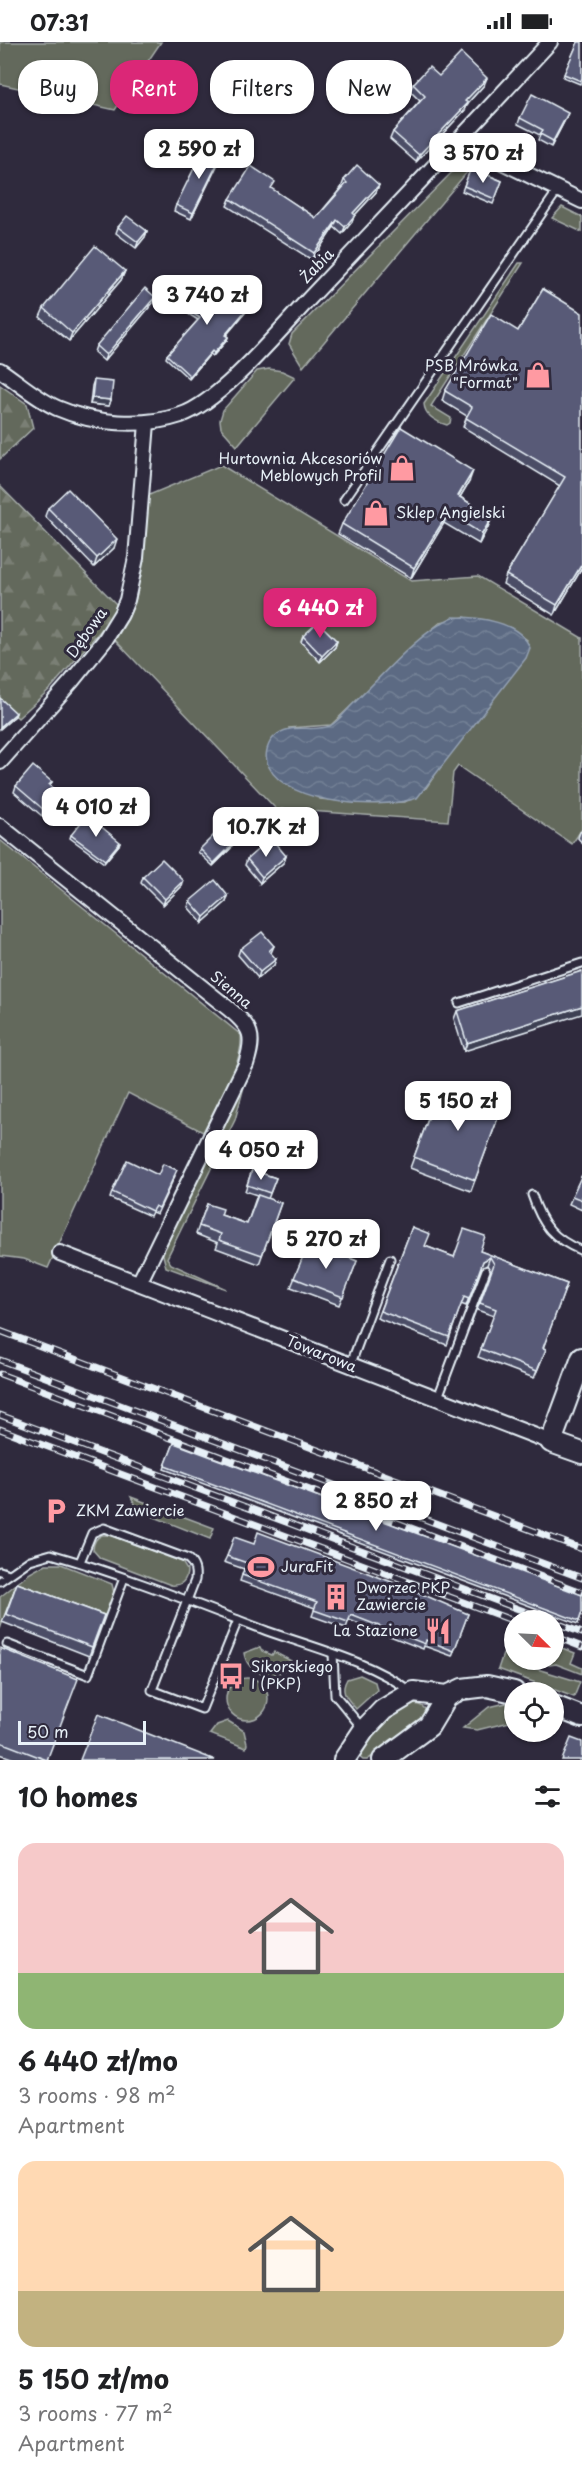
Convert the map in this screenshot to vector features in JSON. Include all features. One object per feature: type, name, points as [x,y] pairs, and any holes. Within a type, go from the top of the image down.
[{"type":"street","name":"Żabia","points":[[0,370],[55,407],[84,418],[147,423],[180,415],[197,408],[213,397],[459,141],[550,42]]},
{"type":"street","points":[[459,141],[582,201]]},
{"type":"street","name":"Dębowa","points":[[0,762],[71,682],[105,640],[121,614],[127,600],[136,558],[147,423]]},
{"type":"street","name":"Sienna","points":[[0,826],[229,1009],[247,1024],[249,1030],[251,1048],[246,1064],[139,1283]]},
{"type":"street","name":"Towarowa","points":[[60,1253],[437,1400],[582,1453]]},
{"type":"street","points":[[551,1442],[582,1358]]},
{"type":"street","points":[[344,1760],[364,1730],[383,1710],[412,1692],[447,1696],[462,1689],[478,1687],[504,1689]]},
{"type":"street","points":[[383,1760],[429,1726],[447,1696]]},
{"type":"street","points":[[564,1710],[582,1717]]},
{"type":"lane","points":[[344,500],[558,190]]},
{"type":"lane","points":[[459,1003],[582,963]]},
{"type":"lane","points":[[532,1195],[537,1210],[550,1232],[564,1243],[582,1251]]},
{"type":"lane","points":[[350,1366],[390,1259]]},
{"type":"lane","points":[[437,1400],[486,1270]]},
{"type":"lane","points":[[80,1562],[92,1533],[104,1528],[112,1529],[188,1559],[193,1564],[196,1572],[195,1580],[152,1690],[202,1709],[238,1620]]},
{"type":"lane","points":[[0,1581],[30,1560],[51,1554],[80,1562],[333,1654],[391,1677],[412,1692]]},
{"type":"lane","points":[[0,1571],[9,1574]]},
{"type":"lane","points":[[7,1644],[88,1675],[124,1578]]},
{"type":"lane","points":[[333,1654],[335,1695],[355,1723],[364,1730]]},
{"type":"green space","points":[[0,42],[161,42],[149,60],[110,60],[110,109],[98,106],[98,60],[18,60],[18,88],[0,84]]},
{"type":"green space","points":[[461,163],[474,164],[303,367],[289,344],[292,334]]},
{"type":"green space","points":[[562,207],[582,217],[582,232],[552,218]]},
{"type":"green space","points":[[519,263],[523,263],[431,406],[451,418],[447,425],[439,422],[429,415],[424,404]]},
{"type":"green space","points":[[269,369],[282,371],[295,377],[237,446],[221,428],[220,420],[223,410],[257,371]]},
{"type":"green space","points":[[0,385],[27,404],[33,428],[0,459]]},
{"type":"green space","points":[[221,465],[411,581],[478,576],[582,638],[582,829],[572,844],[458,766],[453,773],[448,821],[281,809],[278,811],[115,640],[128,619],[136,598],[149,495]],"holes":[[[464,617],[511,628],[527,640],[426,788],[405,802],[363,803],[320,799],[289,728],[331,725],[441,622]]]},
{"type":"green space","points":[[0,486],[120,608],[51,688],[18,718],[0,701]]},
{"type":"green space","points":[[0,840],[241,1035],[241,1046],[234,1071],[203,1132],[128,1093],[48,1268],[24,1259],[0,1256]]},
{"type":"green space","points":[[245,1083],[235,1120],[167,1258],[171,1264],[226,1289],[166,1267],[162,1251]]},
{"type":"green space","points":[[131,1497],[214,1528],[210,1539],[139,1511]]},
{"type":"green space","points":[[102,1535],[109,1535],[182,1562],[187,1570],[185,1580],[178,1585],[171,1585],[100,1558],[93,1548],[96,1539]]},
{"type":"green space","points":[[46,1564],[61,1564],[112,1584],[114,1593],[103,1624],[14,1591],[0,1629],[0,1597],[30,1573]]},
{"type":"green space","points":[[260,1647],[262,1651],[272,1655],[274,1652],[291,1661],[290,1666],[277,1674],[269,1675],[256,1671],[246,1661],[244,1653]]},
{"type":"green space","points":[[564,1649],[575,1653],[571,1663],[582,1668],[582,1674],[564,1667]]},
{"type":"green space","points":[[503,1654],[504,1670],[541,1670],[580,1682],[574,1697],[564,1693],[564,1682],[533,1682],[498,1669]]},
{"type":"green space","points":[[360,1675],[375,1682],[377,1690],[356,1709],[346,1696],[344,1688],[347,1679]]},
{"type":"green space","points":[[247,1678],[262,1684],[268,1699],[262,1714],[247,1720],[232,1714],[226,1699],[232,1684]]},
{"type":"green space","points":[[504,1703],[504,1723],[477,1730],[463,1728],[489,1707]]},
{"type":"green space","points":[[411,1704],[420,1705],[425,1709],[428,1715],[424,1723],[367,1760],[357,1755],[380,1725]]},
{"type":"green space","points":[[228,1721],[244,1731],[246,1748],[210,1734],[217,1725]]},
{"type":"water","points":[[453,617],[474,618],[508,626],[525,639],[530,648],[526,658],[417,798],[382,804],[337,801],[295,790],[279,780],[269,767],[266,756],[267,748],[273,738],[286,730],[323,728],[333,724],[414,644]]},
{"type":"building","points":[[578,42],[582,42],[581,81],[564,74]]},
{"type":"building","points":[[461,53],[487,78],[465,101],[468,103],[419,155],[393,132],[409,114],[412,114],[412,111],[425,96],[413,84],[429,67],[439,76]]},
{"type":"building","points":[[532,94],[568,113],[553,141],[540,134],[543,130],[520,118]]},
{"type":"building","points":[[205,146],[222,154],[193,213],[176,205]]},
{"type":"building","points":[[357,165],[379,185],[353,213],[355,215],[345,227],[337,220],[314,253],[230,199],[251,166],[275,182],[271,188],[316,218],[347,183],[344,180]]},
{"type":"building","points":[[471,168],[502,181],[495,199],[464,186]]},
{"type":"building","points":[[127,216],[147,231],[138,242],[118,227]]},
{"type":"building","points":[[95,246],[125,271],[72,333],[44,308]]},
{"type":"building","points":[[229,284],[251,304],[225,335],[228,337],[190,376],[167,355],[200,318],[175,302],[184,288],[211,305]]},
{"type":"building","points":[[145,288],[155,297],[106,355],[96,346]]},
{"type":"building","points":[[543,289],[582,313],[582,564],[557,605],[506,575],[565,477],[466,418],[472,407],[445,391],[491,314],[518,331]]},
{"type":"building","points":[[94,380],[113,382],[111,400],[92,398]]},
{"type":"building","points":[[401,427],[473,471],[458,496],[492,517],[482,534],[448,513],[414,568],[342,524]]},
{"type":"building","points":[[68,489],[117,539],[97,558],[48,508]]},
{"type":"building","points":[[318,622],[337,641],[322,656],[303,636]]},
{"type":"building","points":[[0,698],[16,713],[0,727]]},
{"type":"building","points":[[33,766],[52,782],[49,785],[58,793],[44,810],[16,786]]},
{"type":"building","points":[[87,815],[120,842],[105,860],[71,835]]},
{"type":"building","points":[[218,831],[232,845],[214,863],[200,849]]},
{"type":"building","points":[[271,838],[286,856],[262,877],[247,859]]},
{"type":"building","points":[[162,859],[184,881],[165,899],[143,877]]},
{"type":"building","points":[[215,880],[228,896],[204,917],[190,901]]},
{"type":"building","points":[[262,932],[274,946],[269,951],[276,959],[260,972],[240,949]]},
{"type":"building","points":[[582,971],[582,1006],[467,1043],[457,1011]]},
{"type":"building","points":[[441,1084],[502,1107],[475,1180],[414,1157]]},
{"type":"building","points":[[127,1160],[158,1175],[163,1164],[177,1170],[159,1208],[155,1206],[152,1211],[112,1192]]},
{"type":"building","points":[[252,1170],[276,1178],[270,1193],[247,1185]]},
{"type":"building","points":[[582,1175],[582,1200],[572,1196]]},
{"type":"building","points":[[258,1195],[281,1203],[262,1255],[219,1240],[221,1234],[199,1226],[207,1204],[223,1209],[221,1215],[247,1224]]},
{"type":"building","points":[[412,1227],[430,1234],[425,1246],[454,1257],[464,1229],[485,1236],[480,1251],[567,1284],[543,1348],[546,1349],[537,1371],[481,1349],[496,1309],[480,1303],[494,1264],[490,1257],[483,1261],[469,1299],[464,1297],[449,1337],[380,1311]]},
{"type":"building","points":[[309,1242],[357,1261],[343,1297],[294,1278]]},
{"type":"building","points":[[174,1443],[582,1595],[582,1612],[579,1621],[564,1615],[564,1610],[550,1610],[165,1466]]},
{"type":"building","name":"Dworzec PKP Zawiercie","points":[[258,1532],[408,1588],[468,1614],[454,1651],[426,1640],[425,1644],[351,1615],[348,1622],[314,1610],[317,1602],[242,1575],[247,1563],[227,1556],[234,1537],[254,1544]]},
{"type":"building","points":[[17,1583],[104,1615],[92,1647],[6,1614]]},
{"type":"building","points":[[0,1648],[78,1679],[47,1760],[0,1742]]},
{"type":"building","points":[[98,1714],[215,1760],[80,1760]]},
{"type":"building","points":[[571,1738],[582,1742],[582,1760],[562,1760]]},
{"type":"railway","points":[[0,1331],[582,1549]]},
{"type":"railway","points":[[0,1360],[582,1578]]},
{"type":"railway","points":[[0,1374],[582,1592]]},
{"type":"railway","points":[[0,1415],[521,1610]]},
{"type":"railway","points":[[0,1429],[504,1617]]},
{"type":"railway","points":[[564,1626],[582,1633]]},
{"type":"railway","points":[[564,1640],[582,1647]]},
{"type":"place","name":"PSB Mrówka \"Format\"","points":[[538,375]]},
{"type":"place","name":"Hurtownia Akcesoriów Meblowych Profil","points":[[402,468]]},
{"type":"place","name":"Sklep Angielski","points":[[376,513]]},
{"type":"place","name":"ZKM Zawiercie","points":[[56,1511]]},
{"type":"place","name":"JuraFit","points":[[261,1567]]},
{"type":"place","name":"Dworzec PKP Zawiercie","points":[[336,1597]]},
{"type":"place","name":"La Stazione","points":[[438,1631]]},
{"type":"place","name":"Sikorskiego I (PKP)","points":[[231,1676]]}]
